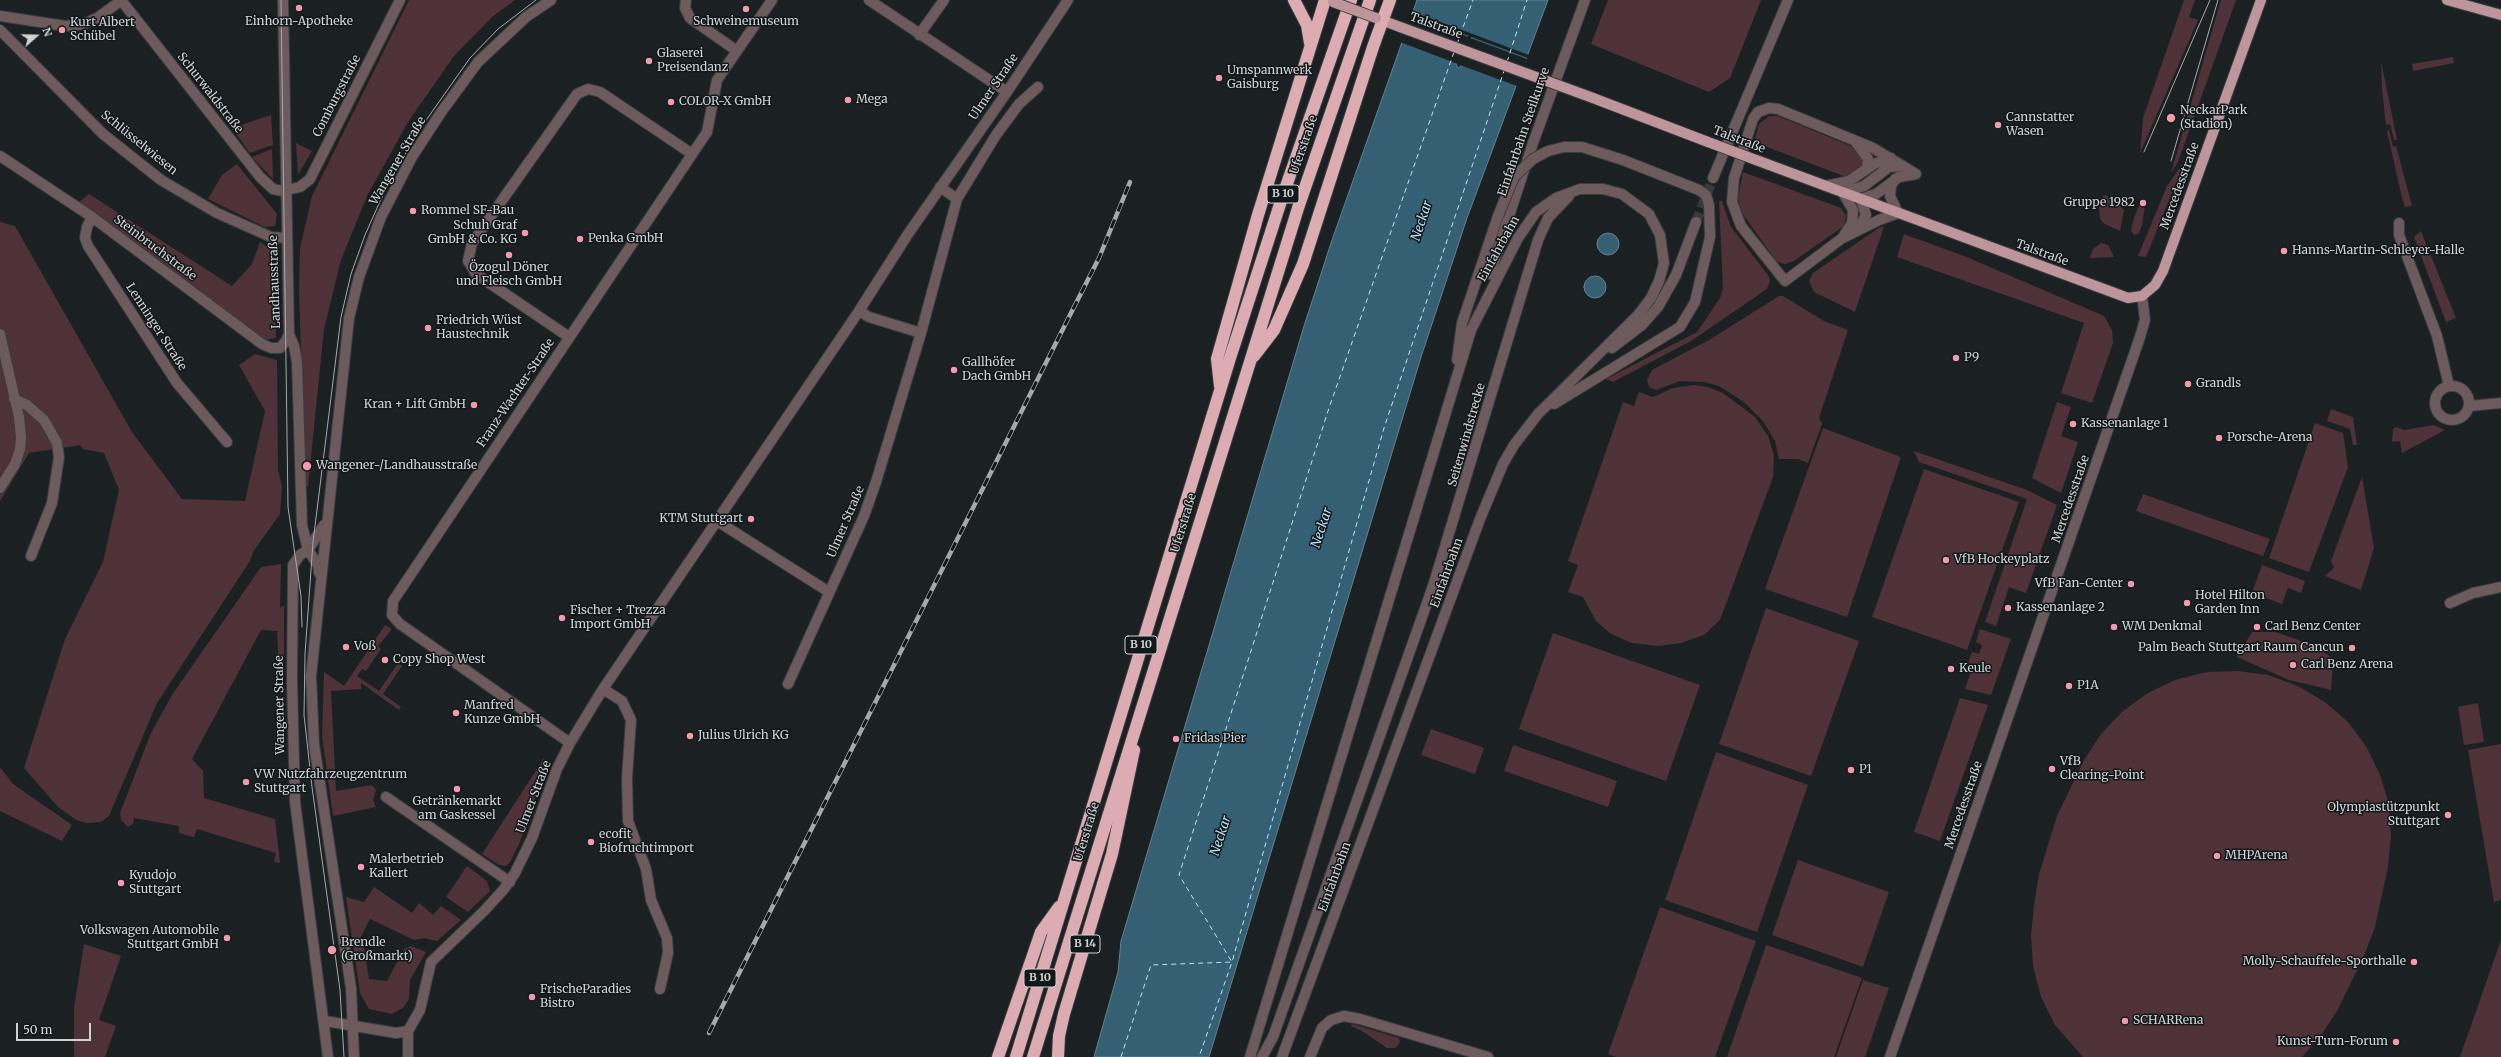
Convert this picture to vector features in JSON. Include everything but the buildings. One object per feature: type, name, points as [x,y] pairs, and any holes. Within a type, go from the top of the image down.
[{"type":"highway","name":"B 10","points":[[1294,0],[1307,25],[1310,49]]},
{"type":"highway","name":"Uferstraße","points":[[1016,1057],[1220,391],[1282,198],[1351,0]]},
{"type":"highway","name":"Uferstraße","points":[[1033,1057],[1248,363],[1299,205],[1370,0]]},
{"type":"highway","name":"B 10","points":[[1248,363],[1274,330],[1292,292],[1390,0]]},
{"type":"highway","name":"B 10","points":[[1220,391],[1217,359],[1310,49],[1329,1]]},
{"type":"highway","name":"B 14","points":[[1058,1057],[1059,1036],[1064,1014],[1112,854],[1128,785],[1138,717]]},
{"type":"highway","points":[[998,1057],[1041,932],[1065,899]]},
{"type":"main road","name":"Mercedesstraße","points":[[2142,296],[2155,286],[2162,270],[2261,0]]},
{"type":"main road","points":[[2447,0],[2501,15]]},
{"type":"main road","name":"Talstraße","points":[[1329,1],[2128,298],[2142,296]]},
{"type":"street","name":"Schurwaldstraße","points":[[122,0],[260,177],[273,189],[286,191]]},
{"type":"street","points":[[0,16],[65,26],[84,24],[97,18],[122,0]]},
{"type":"street","name":"Landhausstraße","points":[[283,0],[288,334],[294,346],[297,362],[302,525],[308,550],[318,565],[320,583]]},
{"type":"street","name":"Comburgstraße","points":[[286,191],[300,187],[310,179],[400,0]]},
{"type":"street","name":"Wangener Straße","points":[[354,1024],[339,903],[314,744],[311,676],[349,318],[359,276],[381,217],[412,157],[442,111],[478,62],[521,21],[550,0]]},
{"type":"street","points":[[686,0],[685,8],[690,18],[737,51]]},
{"type":"street","name":"Franz-Wachter-Straße","points":[[570,743],[406,628],[392,615],[393,601],[707,132],[717,80],[772,0]]},
{"type":"street","points":[[869,0],[919,35],[1007,92]]},
{"type":"street","points":[[919,35],[944,0]]},
{"type":"street","name":"Ulmer Straße","points":[[408,1031],[420,1010],[431,962],[484,911],[510,882],[532,838],[557,769],[570,743],[604,689],[859,311],[940,187],[1007,92],[1068,0]]},
{"type":"street","name":"Einfahrbahn Steilkurve","points":[[1490,274],[1533,143],[1585,0]]},
{"type":"street","points":[[1713,178],[1788,0]]},
{"type":"street","name":"Schlüsselwiesen","points":[[0,30],[103,134],[161,180],[217,213],[271,237],[286,238]]},
{"type":"street","name":"Ulmer Straße","points":[[788,684],[864,516],[876,482],[921,333],[957,199],[1001,129],[1019,104],[1038,87]]},
{"type":"street","points":[[569,337],[476,274],[468,260],[472,243],[577,94],[588,89],[600,92],[692,154]]},
{"type":"street","points":[[1856,230],[1866,215],[1861,200],[1876,194],[1895,179],[1916,174],[1903,166],[1886,159],[1873,148],[1778,109],[1769,108],[1762,110],[1753,119],[1732,186],[1732,202],[1738,220],[1785,281],[1841,239],[1856,230],[1898,213],[1890,196],[1891,186],[1895,179]]},
{"type":"street","points":[[1855,141],[1866,154],[1869,164],[1867,169]]},
{"type":"street","points":[[1453,386],[1462,323],[1498,216],[1514,177],[1527,164],[1540,155],[1560,148],[1582,146],[1623,160],[1699,190],[1706,195],[1709,205],[1710,237],[1695,302],[1680,327],[1538,414]]},
{"type":"street","name":"Steinbruchstraße","points":[[0,156],[92,217],[262,344],[271,348],[280,348],[286,341],[288,334]]},
{"type":"street","points":[[1825,186],[1850,181],[1867,169],[1886,159]]},
{"type":"street","points":[[1880,173],[1886,159]]},
{"type":"street","points":[[1841,239],[1853,218],[1852,207],[1843,193],[1864,186],[1889,167],[1903,166]]},
{"type":"street","points":[[940,187],[957,199]]},
{"type":"street","name":"Einfahrbahn","points":[[1250,1057],[1471,330],[1527,223],[1546,204],[1567,193],[1580,189],[1603,189],[1632,199],[1648,214],[1660,235],[1664,254],[1662,272],[1651,298],[1594,361],[1538,414],[1514,445],[1493,486],[1282,1057]]},
{"type":"street","name":"Seitenwindstrecke","points":[[1460,505],[1542,227],[1555,208],[1580,189]]},
{"type":"street","name":"Lenninger Straße","points":[[92,217],[86,226],[85,238],[88,246],[176,383],[227,442]]},
{"type":"street","points":[[1594,361],[1639,328],[1658,307],[1676,275],[1696,222]]},
{"type":"street","points":[[2399,223],[2399,235],[2432,320],[2449,386]]},
{"type":"street","name":"Mercedesstraße","points":[[1890,1057],[2139,340],[2145,320],[2142,296]]},
{"type":"street","points":[[859,311],[869,317],[921,333]]},
{"type":"street","points":[[0,334],[19,417],[20,449],[15,464],[0,488]]},
{"type":"street","points":[[2449,386],[2464,391],[2469,401],[2469,406],[2465,414],[2457,419],[2447,419],[2439,414],[2436,405],[2437,397],[2442,390],[2449,386]]},
{"type":"street","points":[[14,400],[27,405],[44,420],[58,443],[59,457],[52,503],[31,556]]},
{"type":"street","points":[[2469,406],[2501,403]]},
{"type":"street","name":"Einfahrbahn","points":[[1262,1057],[1276,1029],[1434,586],[1460,505]]},
{"type":"street","name":"Wangener Straße","points":[[325,1021],[298,826],[294,771],[291,574],[295,560],[308,550],[327,520]]},
{"type":"street","points":[[717,521],[829,592]]},
{"type":"street","points":[[2450,603],[2477,592],[2501,588]]},
{"type":"street","points":[[604,689],[622,701],[631,720],[626,803],[628,821],[646,869],[651,900],[667,938],[668,953],[660,990]]},
{"type":"street","points":[[386,798],[510,882]]},
{"type":"street","points":[[1310,1057],[1322,1028],[1331,1020],[1344,1016],[1360,1019],[1488,1057]]},
{"type":"street","points":[[328,1057],[325,1021],[354,1024],[396,1033],[408,1031],[408,1057]]},
{"type":"street","points":[[354,1024],[354,1057]]},
{"type":"shaded area","points":[[409,0],[515,0],[492,17],[454,56],[408,122],[367,196],[341,260],[324,329],[308,486],[305,486],[299,291],[300,248],[312,196]]},
{"type":"shaded area","points":[[1608,0],[1761,0],[1730,78],[1709,92],[1591,44]]},
{"type":"shaded area","points":[[2184,0],[2195,0],[2189,17],[2198,20],[2140,153],[2143,118]]},
{"type":"shaded area","points":[[2221,0],[2236,0],[2178,162],[2171,173]]},
{"type":"shaded area","points":[[2453,57],[2454,63],[2413,71],[2412,64]]},
{"type":"shaded area","points":[[2381,61],[2397,140],[2394,140],[2390,124],[2386,125]]},
{"type":"shaded area","points":[[271,115],[273,145],[250,153],[232,128]]},
{"type":"shaded area","points":[[1769,116],[1778,116],[1858,149],[1863,158],[1862,169],[1852,176],[1846,177],[1754,142],[1759,124]]},
{"type":"shaded area","points":[[2389,130],[2393,147],[2396,146],[2412,206],[2405,207],[2402,198],[2387,131]]},
{"type":"shaded area","points":[[296,143],[312,151],[298,175]]},
{"type":"shaded area","points":[[272,149],[273,179],[252,157]]},
{"type":"shaded area","points":[[2184,162],[2189,164],[2180,173],[2146,257],[2138,256],[2167,186]]},
{"type":"shaded area","points":[[237,164],[277,214],[275,226],[265,227],[208,199],[222,175]]},
{"type":"shaded area","points":[[1743,172],[1841,208],[1846,215],[1844,226],[1794,261],[1785,264],[1777,262],[1742,213],[1738,198]]},
{"type":"shaded area","points":[[89,194],[232,286],[252,264],[260,242],[274,251],[276,338],[265,340],[79,202]]},
{"type":"shaded area","points":[[2106,195],[2124,210],[2120,231],[2103,223],[2100,218],[2099,208],[2103,196]]},
{"type":"shaded area","points":[[2142,198],[2146,199],[2142,225],[2139,233],[2134,235],[2131,231],[2134,218]]},
{"type":"shaded area","points":[[1719,201],[1722,201],[1731,227],[1768,275],[1770,280],[1767,289],[1691,341],[1613,382],[1606,379],[1697,332],[1720,298],[1723,288]]},
{"type":"shaded area","points":[[0,222],[15,226],[132,432],[182,499],[245,501],[265,411],[239,365],[255,354],[277,360],[278,470],[282,486],[280,514],[253,552],[250,561],[157,703],[109,816],[101,822],[87,823],[76,820],[58,807],[24,768],[65,639],[103,562],[119,490],[104,453],[83,449],[80,445],[29,453],[0,501]]},
{"type":"shaded area","points":[[1880,227],[1884,227],[1855,312],[1814,292],[1809,281],[1813,273]]},
{"type":"shaded area","points":[[2421,231],[2456,318],[2446,322],[2414,237]]},
{"type":"shaded area","points":[[1904,234],[1964,256],[2104,316],[2112,330],[2113,343],[2092,403],[2061,393],[2084,323],[1897,257]]},
{"type":"shaded area","points":[[2101,243],[2108,245],[2114,257],[2090,258],[2093,249]]},
{"type":"shaded area","points":[[1779,296],[1783,296],[1824,321],[1848,330],[1819,418],[1822,424],[1808,463],[1798,459],[1779,459],[1775,441],[1763,421],[1744,402],[1719,386],[1704,382],[1680,381],[1656,390],[1649,387],[1647,380],[1652,370],[1709,340]]},
{"type":"shaded area","points":[[1694,385],[1708,387],[1723,393],[1755,417],[1768,436],[1774,455],[1773,477],[1720,620],[1704,635],[1681,643],[1657,646],[1632,643],[1611,634],[1596,621],[1583,597],[1568,592],[1578,565],[1568,561],[1623,402],[1634,406],[1639,392],[1653,397],[1673,388]]},
{"type":"shaded area","points":[[2057,402],[2071,407],[2061,436],[2078,442],[2061,493],[2032,478]]},
{"type":"shaded area","points":[[2331,409],[2353,417],[2357,445],[2353,445],[2350,429],[2327,421]]},
{"type":"shaded area","points":[[2315,423],[2343,433],[2348,467],[2309,572],[2269,558]]},
{"type":"shaded area","points":[[2434,425],[2445,430],[2402,453],[2400,441],[2392,442],[2393,429],[2396,427],[2404,430]]},
{"type":"shaded area","points":[[1823,428],[1901,457],[1847,617],[1765,589]]},
{"type":"shaded area","points":[[1914,451],[2027,490],[2057,505],[2026,593],[2009,587],[1996,626],[1985,622],[2027,499],[1919,462]]},
{"type":"shaded area","name":"VfB Hockeyplatz","points":[[1924,469],[2019,502],[1967,650],[1872,617]]},
{"type":"shaded area","points":[[2362,477],[2374,548],[2361,590],[2325,576],[2334,568],[2331,561]]},
{"type":"shaded area","points":[[2143,494],[2270,539],[2263,556],[2136,511]]},
{"type":"shaded area","points":[[281,564],[280,608],[284,605],[284,663],[279,670],[277,631],[261,630],[192,759],[203,771],[204,798],[275,819],[280,863],[274,862],[276,853],[197,829],[194,837],[179,833],[179,826],[134,818],[133,824],[128,827],[121,820],[120,813],[151,733],[172,695],[261,567]]},
{"type":"shaded area","points":[[2262,565],[2305,581],[2301,593],[2288,588],[2282,604],[2252,593]]},
{"type":"shaded area","points":[[1766,608],[1859,641],[1811,776],[1719,744]]},
{"type":"shaded area","points":[[385,625],[392,629],[378,646],[381,649],[366,671],[362,669],[357,676],[379,691],[398,663],[402,666],[383,694],[401,707],[399,710],[361,683],[361,689],[331,691],[336,791],[372,785],[376,790],[373,800],[376,807],[333,816],[322,736],[324,672],[344,686]]},
{"type":"shaded area","points":[[1980,629],[2011,639],[1991,695],[1965,689],[1973,665],[1968,663],[1972,652],[1979,654],[1982,645],[1976,642]]},
{"type":"shaded area","name":"Carl Benz Arena","points":[[2252,632],[2275,632],[2316,646],[2333,659],[2331,690],[2289,680],[2237,657]]},
{"type":"shaded area","points":[[1553,633],[1700,685],[1666,781],[1519,729]]},
{"type":"shaded area","name":"MHPArena","points":[[2238,671],[2268,675],[2298,686],[2325,702],[2348,722],[2366,746],[2380,775],[2389,804],[2391,836],[2388,867],[2375,927],[2364,956],[2337,1011],[2320,1037],[2302,1057],[2083,1057],[2055,1025],[2041,997],[2033,966],[2031,935],[2034,905],[2039,874],[2057,816],[2084,760],[2101,734],[2123,711],[2148,693],[2175,680],[2207,672]]},
{"type":"shaded area","points":[[1960,698],[1988,705],[1940,841],[1914,832]]},
{"type":"shaded area","points":[[2478,703],[2484,742],[2464,745],[2458,707]]},
{"type":"shaded area","points":[[1431,729],[1484,748],[1475,774],[1421,755]]},
{"type":"shaded area","points":[[2501,744],[2501,900],[2494,902],[2468,750]]},
{"type":"shaded area","points":[[1513,745],[1617,781],[1608,807],[1504,771]]},
{"type":"shaded area","points":[[1716,752],[1808,785],[1757,932],[1665,900]]},
{"type":"shaded area","points":[[544,758],[546,766],[520,842],[510,862],[506,866],[499,865],[482,854]]},
{"type":"shaded area","points":[[0,767],[13,784],[72,825],[62,841],[0,811]]},
{"type":"shaded area","points":[[1798,860],[1889,892],[1863,967],[1772,935]]},
{"type":"shaded area","points":[[467,866],[487,881],[490,891],[468,912],[446,897]]},
{"type":"shaded area","points":[[374,887],[412,913],[419,903],[433,915],[441,906],[461,920],[437,941],[424,938],[414,940],[370,919],[357,944],[364,947],[369,979],[387,981],[404,949],[411,946],[426,952],[410,980],[409,999],[403,1008],[392,1014],[369,1009],[360,993],[346,897],[364,902]]},
{"type":"shaded area","points":[[1660,907],[1756,941],[1715,1057],[1616,1057],[1608,1054]]},
{"type":"shaded area","points":[[2501,940],[2501,1057],[2460,1057]]},
{"type":"shaded area","points":[[84,944],[121,956],[99,1020],[116,1026],[105,1057],[74,1057],[74,1008]]},
{"type":"shaded area","points":[[1766,945],[1862,978],[1834,1057],[1727,1057]]},
{"type":"shaded area","points":[[1863,980],[1889,988],[1865,1057],[1836,1057]]},
{"type":"shaded area","points":[[1352,1024],[1399,1038],[1400,1043],[1395,1048],[1387,1048],[1362,1031],[1351,1026]]},
{"type":"water","name":"Neckar","points":[[1417,0],[1548,0],[1467,218],[1421,357],[1209,1057],[1094,1057],[1118,972],[1121,941],[1304,326],[1332,240]],"holes":[[[1471,34],[1472,37],[1461,66],[1458,68],[1456,64],[1467,36]]]},
{"type":"water","points":[[1608,233],[1616,236],[1619,244],[1616,252],[1608,255],[1600,252],[1597,244],[1600,236]]},
{"type":"water","points":[[1595,276],[1603,279],[1606,287],[1603,295],[1595,298],[1587,295],[1584,287],[1587,279]]},
{"type":"pier","points":[[1411,11],[1529,55],[1528,58],[1410,14]]},
{"type":"pier","points":[[1409,15],[1468,37],[1458,64],[1400,42]]},
{"type":"pier","points":[[1470,38],[1527,59],[1517,86],[1460,65]]},
{"type":"ferry route","points":[[1457,44],[1473,0]]},
{"type":"ferry route","points":[[1507,62],[1527,0]]},
{"type":"ferry route","points":[[1454,52],[1329,408],[1179,875],[1232,962],[1384,428],[1504,71]]},
{"type":"ferry route","points":[[1121,1057],[1151,965],[1232,962],[1199,1057]]},
{"type":"tunnel","points":[[1696,222],[1713,178]]},
{"type":"tram line","points":[[281,0],[288,507],[301,596],[302,627]]},
{"type":"tram line","points":[[344,1057],[340,990],[312,787],[304,715],[305,654],[313,542],[341,317],[351,274],[365,235],[386,188],[417,133],[470,58],[498,29],[536,0]]},
{"type":"tram line","points":[[2144,152],[2210,0]]},
{"type":"tram line","points":[[2171,161],[2218,0]]},
{"type":"railway","points":[[709,1033],[1099,258],[1130,182]]},
{"type":"place","name":"Einhorn-Apotheke","points":[[299,8]]},
{"type":"place","name":"Schweinemuseum","points":[[746,9]]},
{"type":"place","name":"Kurt Albert Schübel","points":[[62,30]]},
{"type":"place","name":"Glaserei Preisendanz","points":[[649,61]]},
{"type":"place","name":"Umspannwerk Gaisburg","points":[[1219,78]]},
{"type":"place","name":"Mega","points":[[848,100]]},
{"type":"place","name":"COLOR-X GmbH","points":[[671,102]]},
{"type":"place","name":"NeckarPark (Stadion)","points":[[2171,118]]},
{"type":"place","name":"Cannstatter Wasen","points":[[1998,125]]},
{"type":"place","name":"Gruppe 1982","points":[[2143,203]]},
{"type":"place","name":"Rommel SF-Bau","points":[[413,211]]},
{"type":"place","name":"Schuh Graf GmbH & Co. KG","points":[[525,233]]},
{"type":"place","name":"Penka GmbH","points":[[580,239]]},
{"type":"place","name":"Hanns-Martin-Schleyer-Halle","points":[[2284,251]]},
{"type":"place","name":"Özogul Döner und Fleisch GmbH","points":[[509,255]]},
{"type":"place","name":"Friedrich Wüst Haustechnik","points":[[428,328]]},
{"type":"place","name":"P9","points":[[1956,358]]},
{"type":"place","name":"Gallhöfer Dach GmbH","points":[[954,370]]},
{"type":"place","name":"Grandls","points":[[2188,384]]},
{"type":"place","name":"Kran + Lift GmbH","points":[[474,405]]},
{"type":"place","name":"Kassenanlage 1","points":[[2073,424]]},
{"type":"place","name":"Porsche-Arena","points":[[2219,438]]},
{"type":"place","name":"Wangener-/Landhausstraße","points":[[307,466]]},
{"type":"place","name":"KTM Stuttgart","points":[[751,519]]},
{"type":"place","name":"VfB Hockeyplatz","points":[[1946,560]]},
{"type":"place","name":"VfB Fan-Center","points":[[2131,584]]},
{"type":"place","name":"Hotel Hilton Garden Inn","points":[[2187,603]]},
{"type":"place","name":"Kassenanlage 2","points":[[2008,608]]},
{"type":"place","name":"Fischer + Trezza Import GmbH","points":[[562,618]]},
{"type":"place","name":"WM Denkmal","points":[[2114,627]]},
{"type":"place","name":"Carl Benz Center","points":[[2257,627]]},
{"type":"place","name":"Voß","points":[[346,647]]},
{"type":"place","name":"Palm Beach Stuttgart Raum Cancun","points":[[2352,648]]},
{"type":"place","name":"Copy Shop West","points":[[385,660]]},
{"type":"place","name":"Carl Benz Arena","points":[[2293,665]]},
{"type":"place","name":"Keule","points":[[1951,669]]},
{"type":"place","name":"P1A","points":[[2069,686]]},
{"type":"place","name":"Manfred Kunze GmbH","points":[[456,713]]},
{"type":"place","name":"Julius Ulrich KG","points":[[690,736]]},
{"type":"place","name":"Fridas Pier","points":[[1176,739]]},
{"type":"place","name":"VfB Clearing-Point","points":[[2052,769]]},
{"type":"place","name":"P1","points":[[1851,770]]},
{"type":"place","name":"VW Nutzfahrzeugzentrum Stuttgart","points":[[246,782]]},
{"type":"place","name":"Getränkemarkt am Gaskessel","points":[[457,789]]},
{"type":"place","name":"Olympiastützpunkt Stuttgart","points":[[2448,815]]},
{"type":"place","name":"ecofit Biofruchtimport","points":[[591,842]]},
{"type":"place","name":"MHPArena","points":[[2217,856]]},
{"type":"place","name":"Malerbetrieb Kallert","points":[[361,867]]},
{"type":"place","name":"Kyudojo Stuttgart","points":[[121,883]]},
{"type":"place","name":"Volkswagen Automobile Stuttgart GmbH","points":[[227,938]]},
{"type":"place","name":"Brendle (Großmarkt)","points":[[332,950]]},
{"type":"place","name":"Molly-Schauffele-Sporthalle","points":[[2414,962]]},
{"type":"place","name":"FrischeParadies Bistro","points":[[532,997]]},
{"type":"place","name":"SCHARRena","points":[[2125,1021]]},
{"type":"place","name":"Kunst-Turn-Forum","points":[[2396,1042]]}]
